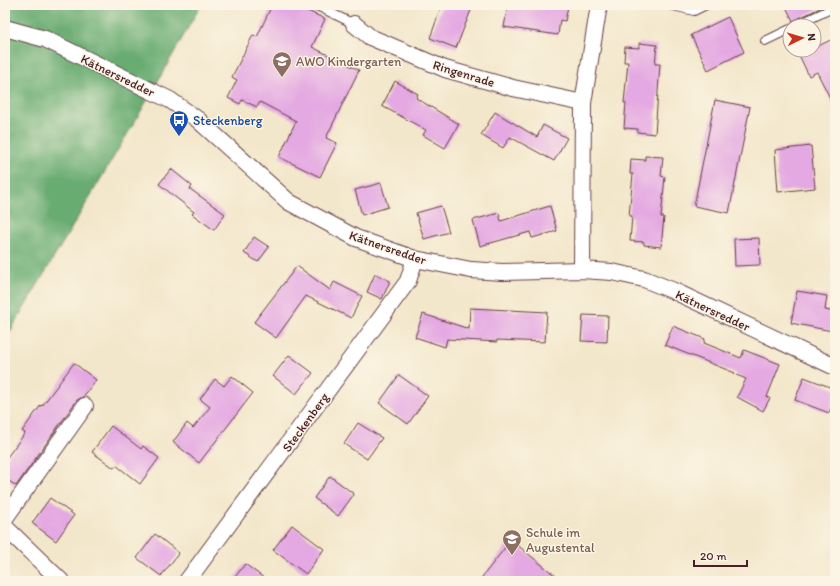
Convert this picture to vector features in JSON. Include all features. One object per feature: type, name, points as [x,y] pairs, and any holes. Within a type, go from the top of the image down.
[{"type":"street","points":[[582,270],[583,103],[599,5]]},
{"type":"street","name":"Ringenrade","points":[[354,24],[370,37],[445,69],[513,88],[583,103]]},
{"type":"street","name":"Kätnersredder","points":[[5,28],[45,39],[170,100],[197,119],[289,202],[356,238],[415,259],[479,270],[502,272],[582,270],[612,272],[644,279],[674,291],[835,367]]},
{"type":"street","name":"Steckenberg","points":[[187,581],[408,281],[415,259]]},
{"type":"street","points":[[5,518],[85,406]]},
{"type":"street","points":[[5,527],[61,581]]},
{"type":"lane","points":[[315,5],[354,24]]},
{"type":"lane","points":[[669,5],[694,11],[706,5]]},
{"type":"lane","points":[[812,18],[835,7]]},
{"type":"lane","points":[[765,41],[782,32]]},
{"type":"green space","points":[[5,5],[201,5],[141,111],[5,340]]},
{"type":"building","points":[[272,5],[295,5],[325,19],[312,47],[359,70],[326,138],[337,143],[320,177],[279,157],[296,121],[260,102],[257,107],[242,100],[240,104],[228,98],[237,80],[232,77],[253,35],[257,37]]},
{"type":"building","points":[[442,5],[473,5],[456,48],[430,38]]},
{"type":"building","points":[[508,5],[568,6],[565,21],[560,20],[558,35],[504,27]]},
{"type":"building","points":[[785,5],[826,5],[799,18],[792,18]]},
{"type":"building","points":[[728,17],[744,52],[708,70],[691,35]]},
{"type":"building","points":[[835,38],[835,108],[817,72],[809,76],[800,58],[822,58],[822,44]]},
{"type":"building","points":[[639,43],[657,45],[655,64],[660,64],[655,134],[637,132],[638,129],[624,128],[626,103],[624,103],[628,62],[624,62],[625,47],[639,48]]},
{"type":"building","points":[[395,81],[418,94],[416,98],[459,124],[445,148],[423,135],[426,130],[382,106]]},
{"type":"building","points":[[715,100],[750,107],[729,213],[694,206]]},
{"type":"building","points":[[495,112],[537,137],[543,125],[567,138],[554,161],[510,137],[503,148],[481,135]]},
{"type":"building","points":[[811,146],[815,188],[778,192],[775,150]]},
{"type":"building","points":[[645,156],[663,157],[661,176],[665,177],[661,217],[664,217],[661,247],[644,245],[644,242],[630,241],[632,216],[629,216],[633,174],[630,174],[631,159],[645,160]]},
{"type":"building","points":[[171,169],[192,186],[190,189],[225,214],[214,230],[192,214],[194,212],[159,184]]},
{"type":"building","points":[[381,183],[388,207],[362,215],[355,190]]},
{"type":"building","points":[[441,206],[449,232],[424,239],[416,213]]},
{"type":"building","points":[[550,206],[557,231],[532,238],[530,232],[480,246],[473,220],[499,213],[501,221]]},
{"type":"building","points":[[254,237],[269,247],[258,262],[244,253]]},
{"type":"building","points":[[759,238],[760,265],[735,266],[734,239]]},
{"type":"building","points":[[297,266],[330,290],[334,282],[362,296],[351,318],[306,296],[276,338],[254,322]]},
{"type":"building","points":[[375,274],[390,281],[382,299],[367,292]]},
{"type":"building","points":[[797,291],[827,296],[825,310],[835,312],[832,331],[791,323]]},
{"type":"building","points":[[470,308],[547,312],[545,342],[497,340],[497,342],[447,339],[445,347],[415,337],[423,314],[469,329]]},
{"type":"building","points":[[583,315],[608,316],[607,342],[581,341]]},
{"type":"building","points":[[673,326],[705,339],[704,343],[741,358],[744,350],[780,364],[767,397],[770,398],[763,411],[737,397],[746,379],[734,374],[735,373],[665,345]]},
{"type":"building","points":[[289,355],[313,373],[296,394],[273,376]]},
{"type":"building","points":[[74,363],[96,380],[83,397],[77,400],[16,486],[5,478],[5,460],[25,433],[22,431]]},
{"type":"building","points":[[399,375],[428,396],[408,424],[379,403]]},
{"type":"building","points":[[232,376],[253,393],[199,463],[173,442],[187,423],[193,428],[210,407],[200,399],[215,379],[224,386]]},
{"type":"building","points":[[804,377],[835,389],[835,397],[829,413],[795,400]]},
{"type":"building","points":[[358,423],[382,438],[367,459],[344,444]]},
{"type":"building","points":[[111,426],[141,449],[143,446],[159,458],[140,484],[116,465],[114,468],[92,452]]},
{"type":"building","points":[[330,476],[354,494],[338,516],[314,498]]},
{"type":"building","points":[[50,498],[74,515],[56,541],[32,523]]},
{"type":"building","points":[[292,525],[324,549],[306,574],[273,550]]},
{"type":"building","points":[[155,534],[179,553],[161,576],[137,558]]},
{"type":"building","points":[[511,540],[562,581],[479,581]]},
{"type":"building","points":[[245,564],[268,581],[232,581]]},
{"type":"place","name":"AWO Kindergarten","points":[[282,78]]},
{"type":"place","name":"Steckenberg","points":[[179,137]]},
{"type":"place","name":"Schule im Augustental","points":[[512,556]]}]
